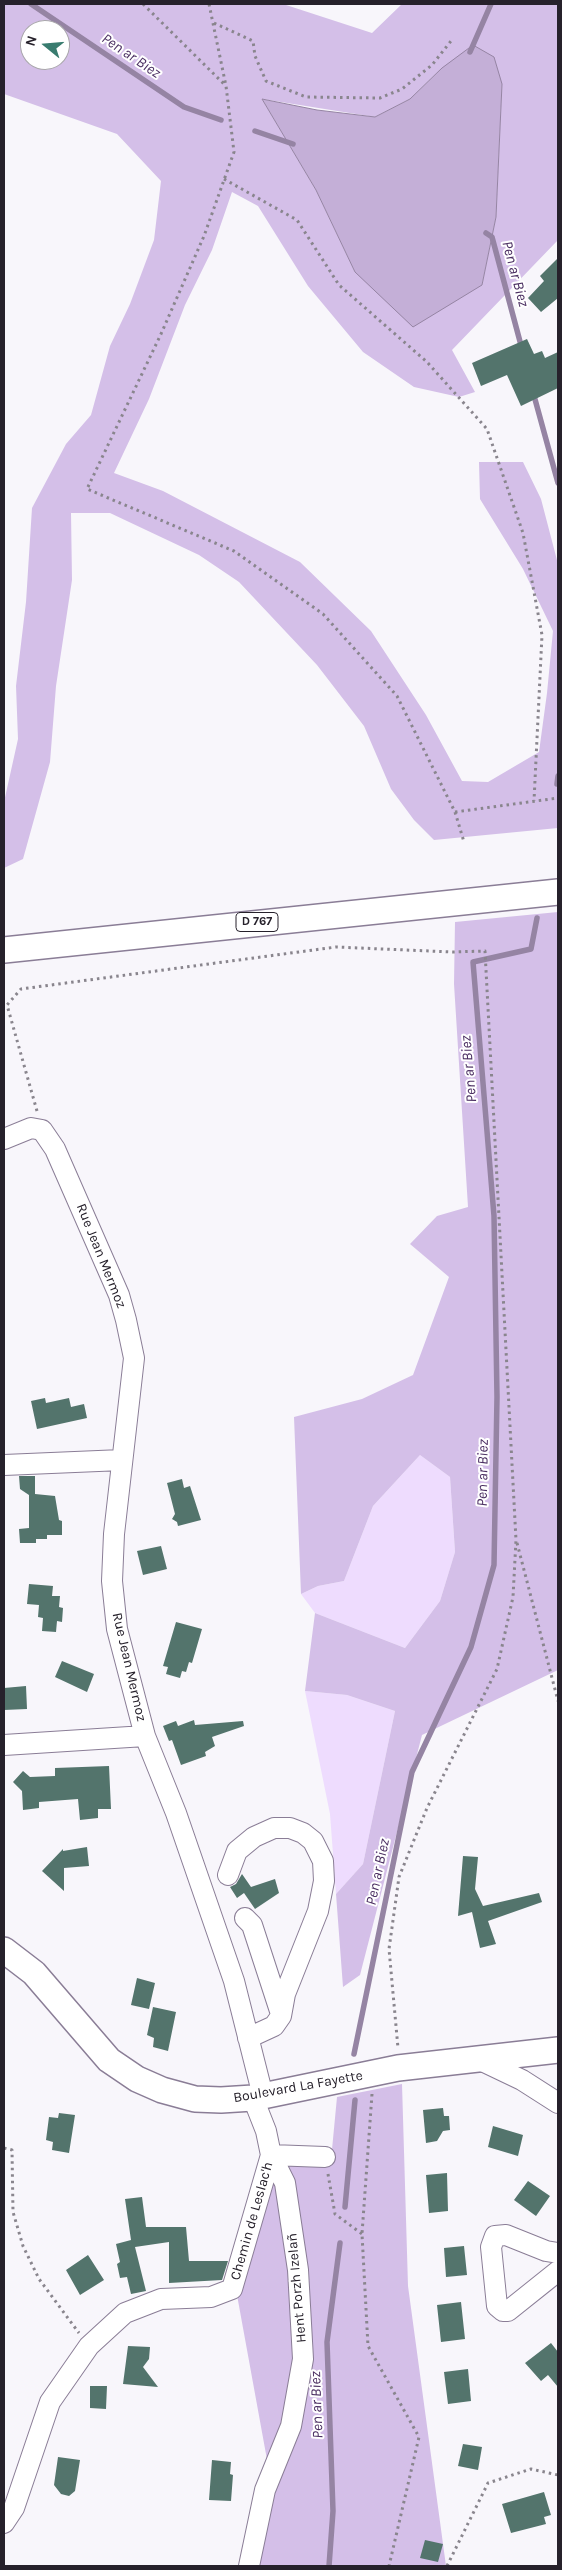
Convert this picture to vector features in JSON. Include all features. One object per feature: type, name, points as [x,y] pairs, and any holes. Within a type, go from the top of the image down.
[{"type":"main road","name":"D 767","points":[[511,896],[558,887]]},
{"type":"main road","name":"D 767","points":[[4,950],[558,892]]},
{"type":"main road","name":"Boulevard La Fayette","points":[[4,1950],[34,1973],[95,2047],[109,2060],[137,2079],[162,2090],[195,2099],[221,2100],[258,2097],[398,2068],[558,2050]]},
{"type":"street","points":[[4,1138],[32,1128],[42,1130]]},
{"type":"street","name":"Rue Jean Mermoz","points":[[42,1130],[66,1170],[94,1242],[118,1294],[126,1320],[134,1358],[114,1534],[112,1581],[117,1629],[145,1736],[176,1813],[234,1981],[248,2038],[258,2097]]},
{"type":"street","points":[[4,1465],[122,1460]]},
{"type":"street","points":[[4,1745],[145,1736]]},
{"type":"street","points":[[228,1874],[237,1851],[254,1837],[274,1828],[290,1828],[303,1833],[314,1841],[323,1860],[324,1882],[318,1912],[285,1994],[281,2016],[274,2026],[248,2038]]},
{"type":"street","points":[[245,1918],[252,1925],[281,2016]]},
{"type":"street","points":[[478,2059],[522,2080],[558,2103]]},
{"type":"street","name":"Hent Porzh Izelañ","points":[[249,2566],[265,2490],[291,2426],[302,2359],[298,2270],[285,2183],[271,2154],[258,2097]]},
{"type":"street","points":[[271,2154],[325,2157]]},
{"type":"street","name":"Chemin de Leslac'h","points":[[4,2523],[14,2508],[50,2402],[88,2346],[125,2313],[161,2299],[211,2297],[232,2289],[271,2154]]},
{"type":"street","points":[[558,2253],[546,2251],[506,2235],[495,2236],[491,2247],[497,2306],[503,2312],[508,2311],[558,2271]]},
{"type":"path","points":[[143,4],[226,86]]},
{"type":"path","points":[[209,4],[226,86],[234,152],[204,236],[161,334],[87,489],[234,551],[323,614],[397,696],[455,812],[464,842]]},
{"type":"path","points":[[213,23],[253,41],[255,56],[266,82],[306,97],[380,98],[402,89],[432,65],[451,41]]},
{"type":"path","points":[[224,179],[296,220],[339,285],[427,362],[487,429],[523,533],[542,635],[534,801]]},
{"type":"path","points":[[455,812],[558,798]]},
{"type":"path","points":[[42,1130],[7,1005],[21,989],[336,947],[453,952],[485,951],[516,1540],[514,1597],[496,1669],[427,1808],[399,1877],[389,1949],[398,2048]]},
{"type":"path","points":[[516,1540],[558,1701]]},
{"type":"path","points":[[372,2086],[362,2234],[368,2346],[419,2437],[389,2566]]},
{"type":"path","points":[[4,2148],[12,2150],[13,2212],[23,2246],[40,2279],[88,2346]]},
{"type":"path","points":[[325,2157],[335,2214],[362,2234]]},
{"type":"path","points":[[447,2566],[488,2483],[531,2469],[558,2475]]},
{"type":"shaded area","points":[[4,4],[283,4],[372,33],[402,4],[558,4],[558,240],[452,350],[475,392],[459,397],[414,387],[363,352],[308,286],[258,206],[232,192],[212,250],[185,305],[149,399],[114,473],[163,491],[300,562],[371,631],[426,715],[462,781],[488,782],[539,752],[547,693],[553,631],[523,569],[480,499],[479,462],[523,462],[541,499],[558,564],[558,828],[434,840],[414,820],[391,789],[364,726],[317,665],[239,582],[199,555],[110,513],[71,513],[72,580],[56,686],[50,762],[23,859],[4,868],[4,802],[18,739],[16,686],[26,602],[32,508],[66,444],[91,415],[110,346],[130,304],[154,240],[161,181],[117,134],[4,94]],"holes":[[[442,68],[502,84],[496,217],[482,285],[355,272],[316,190],[262,99],[375,117],[410,99]]]},
{"type":"shaded area","points":[[473,45],[494,57],[502,84],[496,217],[482,285],[413,327],[355,272],[316,190],[262,99],[317,110],[375,117],[410,99],[442,68]]},
{"type":"shaded area","points":[[558,912],[558,1670],[422,1735],[360,1975],[343,1987],[336,1894],[363,1864],[395,1711],[347,1695],[305,1691],[315,1613],[405,1648],[440,1601],[455,1552],[450,1477],[420,1455],[373,1506],[344,1581],[318,1586],[301,1594],[294,1417],[362,1399],[413,1375],[449,1277],[410,1244],[437,1216],[468,1207],[454,984],[455,922]]},
{"type":"shaded area","points":[[420,1455],[450,1477],[455,1552],[440,1601],[405,1648],[315,1613],[301,1594],[318,1586],[344,1581],[373,1506]]},
{"type":"shaded area","points":[[305,1691],[347,1695],[395,1711],[363,1864],[336,1894],[330,1814]]},
{"type":"shaded area","points":[[402,2084],[408,2286],[446,2566],[255,2566],[274,2498],[237,2295],[272,2184],[289,2161],[331,2160],[337,2097]]},
{"type":"building","points":[[558,258],[558,298],[541,312],[528,298],[544,281],[540,276]]},
{"type":"building","points":[[527,339],[534,354],[542,351],[545,358],[558,352],[558,388],[521,406],[507,375],[481,386],[472,363]]},
{"type":"building","points":[[45,1398],[46,1403],[69,1398],[71,1407],[84,1404],[87,1418],[37,1429],[31,1401]]},
{"type":"building","points":[[19,1476],[35,1476],[35,1494],[55,1496],[59,1520],[62,1521],[62,1535],[47,1535],[47,1539],[36,1539],[36,1543],[20,1543],[19,1529],[29,1528],[29,1495],[20,1489]]},
{"type":"building","points":[[182,1479],[184,1488],[190,1486],[201,1520],[178,1526],[177,1522],[172,1519],[175,1514],[167,1483]]},
{"type":"building","points":[[161,1546],[167,1569],[143,1575],[137,1551]]},
{"type":"building","points":[[29,1584],[53,1586],[52,1596],[60,1596],[59,1607],[63,1608],[62,1622],[57,1621],[56,1632],[42,1631],[43,1618],[38,1617],[39,1605],[27,1604]]},
{"type":"building","points":[[176,1622],[202,1629],[192,1663],[189,1662],[186,1672],[182,1671],[180,1678],[166,1674],[168,1667],[163,1666]]},
{"type":"building","points":[[62,1661],[94,1674],[87,1692],[55,1677]]},
{"type":"building","points":[[26,1686],[27,1709],[4,1710],[4,1688]]},
{"type":"building","points":[[194,1720],[195,1725],[243,1721],[244,1726],[212,1737],[215,1746],[205,1752],[206,1756],[181,1765],[172,1740],[169,1741],[163,1726],[176,1721],[178,1726]]},
{"type":"building","points":[[109,1766],[111,1809],[98,1809],[98,1818],[80,1820],[78,1799],[39,1802],[39,1808],[23,1810],[22,1791],[13,1782],[23,1771],[30,1777],[55,1776],[55,1768]]},
{"type":"building","points":[[87,1847],[89,1866],[64,1868],[64,1891],[42,1871],[63,1849],[63,1851]]},
{"type":"building","points":[[463,1856],[478,1857],[475,1889],[483,1906],[539,1893],[542,1902],[488,1921],[496,1944],[480,1948],[472,1912],[458,1916]]},
{"type":"building","points":[[242,1874],[251,1887],[275,1879],[279,1893],[255,1909],[244,1893],[237,1898],[230,1887],[236,1884]]},
{"type":"building","points":[[137,1978],[155,1983],[149,2009],[131,2005]]},
{"type":"building","points":[[153,2007],[176,2012],[168,2051],[153,2047],[154,2038],[147,2035]]},
{"type":"building","points":[[443,2108],[444,2116],[449,2116],[450,2130],[443,2131],[437,2141],[426,2143],[423,2110]]},
{"type":"building","points":[[59,2113],[75,2115],[69,2153],[52,2150],[53,2142],[46,2140],[49,2117],[58,2118]]},
{"type":"building","points":[[493,2126],[523,2135],[518,2156],[488,2147]]},
{"type":"building","points":[[447,2173],[448,2211],[429,2213],[426,2175]]},
{"type":"building","points":[[528,2181],[550,2196],[536,2216],[514,2200]]},
{"type":"building","points":[[142,2197],[146,2227],[186,2227],[189,2261],[228,2261],[222,2280],[169,2283],[169,2242],[135,2247],[146,2291],[131,2294],[127,2277],[120,2278],[117,2264],[120,2262],[116,2244],[131,2240],[125,2199]]},
{"type":"building","points":[[464,2246],[467,2275],[446,2277],[444,2248]]},
{"type":"building","points":[[88,2255],[104,2280],[80,2295],[66,2270]]},
{"type":"building","points":[[461,2302],[465,2339],[441,2342],[437,2305]]},
{"type":"building","points":[[551,2343],[558,2352],[558,2387],[548,2375],[541,2381],[525,2363]]},
{"type":"building","points":[[128,2346],[150,2347],[149,2359],[143,2367],[158,2387],[123,2384]]},
{"type":"building","points":[[468,2369],[471,2401],[448,2404],[444,2372]]},
{"type":"building","points":[[90,2386],[107,2386],[106,2409],[90,2408]]},
{"type":"building","points":[[463,2444],[482,2447],[478,2470],[458,2466]]},
{"type":"building","points":[[58,2457],[80,2460],[75,2491],[69,2496],[61,2494],[54,2485]]},
{"type":"building","points":[[212,2460],[231,2462],[230,2474],[233,2475],[231,2501],[209,2500]]},
{"type":"building","points":[[544,2492],[551,2515],[544,2517],[546,2524],[511,2533],[502,2504]]},
{"type":"building","points":[[425,2540],[443,2544],[438,2562],[420,2558]]},
{"type":"waterway","name":"Pen ar Biez","points":[[31,4],[184,107],[221,120]]},
{"type":"waterway","points":[[470,52],[491,4]]},
{"type":"waterway","name":"Pen ar Biez","points":[[255,131],[293,144]]},
{"type":"waterway","name":"Pen ar Biez","points":[[486,233],[492,237],[522,349]]},
{"type":"waterway","name":"Pen ar Biez","points":[[533,392],[558,483]]},
{"type":"waterway","name":"Pen ar Biez","points":[[557,784],[558,776]]},
{"type":"waterway","name":"Pen ar Biez","points":[[354,2054],[412,1772],[471,1647],[494,1565],[497,1397],[494,1216],[473,962],[531,949],[537,918]]},
{"type":"waterway","name":"Pen ar Biez","points":[[345,2207],[355,2100]]},
{"type":"waterway","name":"Pen ar Biez","points":[[329,2566],[333,2511],[327,2342],[340,2243]]}]
